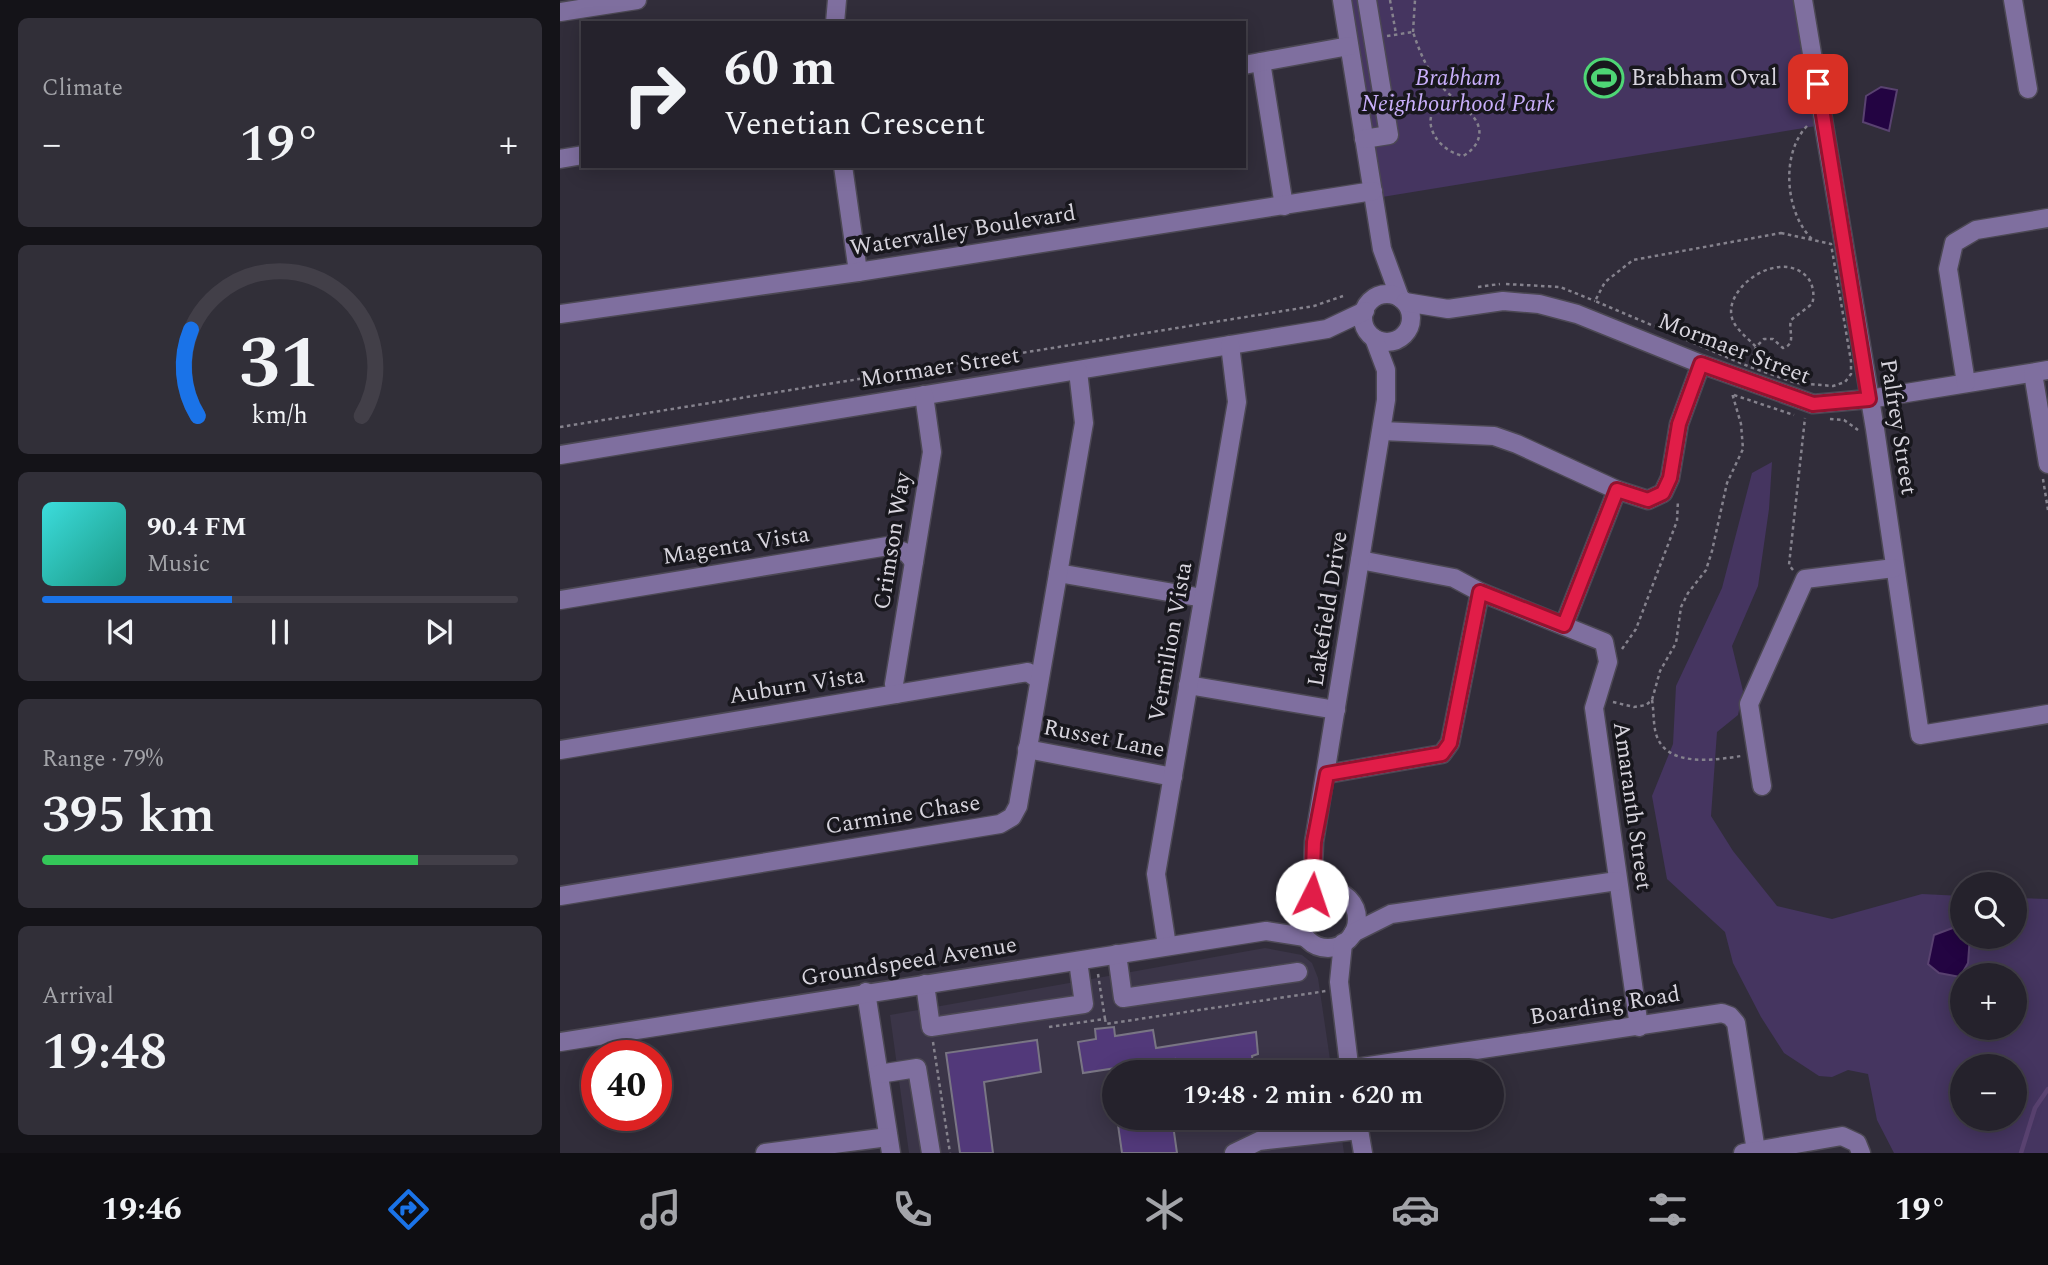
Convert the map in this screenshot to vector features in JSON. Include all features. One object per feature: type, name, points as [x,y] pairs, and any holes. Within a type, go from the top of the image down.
[{"type":"street","points":[[560,12],[637,0]]},
{"type":"street","points":[[835,21],[837,0]]},
{"type":"street","points":[[1342,0],[1382,249],[1410,314],[1404,333],[1386,342],[1372,336],[1364,322],[1382,249]]},
{"type":"street","points":[[1364,139],[1389,135],[1367,0]]},
{"type":"street","name":"Palfrey Street","points":[[1803,0],[1869,399],[1920,735],[2048,714]]},
{"type":"street","points":[[2013,0],[2028,89]]},
{"type":"street","points":[[1284,206],[1253,63],[1349,46]]},
{"type":"street","points":[[560,159],[581,155]]},
{"type":"street","points":[[843,168],[858,272]]},
{"type":"street","name":"Watervalley Boulevard","points":[[560,314],[858,272],[1373,191]]},
{"type":"street","points":[[1966,383],[1948,269],[1954,243],[1976,230],[2048,218]]},
{"type":"street","points":[[1370,305],[1388,294],[1403,300]]},
{"type":"street","name":"Mormaer Street","points":[[1403,300],[1448,309]]},
{"type":"street","name":"Mormaer Street","points":[[1404,333],[1448,309],[1503,300],[1539,304],[1577,314],[1701,364],[1813,404],[1869,399],[2040,371]]},
{"type":"street","name":"Mormaer Street","points":[[1327,329],[1370,305]]},
{"type":"street","name":"Mormaer Street","points":[[560,454],[1327,329],[1372,336]]},
{"type":"street","name":"Lakefield Drive","points":[[1386,370],[1404,333]]},
{"type":"street","name":"Lakefield Drive","points":[[1307,902],[1386,400],[1386,370],[1372,336]]},
{"type":"street","name":"Vermilion Vista","points":[[1167,946],[1156,874],[1237,402],[1230,345]]},
{"type":"street","points":[[1382,431],[1494,436],[1617,490],[1648,500],[1663,493],[1670,478],[1679,424],[1701,364]]},
{"type":"street","name":"Carmine Chase","points":[[560,896],[1000,824],[1012,817],[1018,806],[1084,423],[1078,371]]},
{"type":"street","points":[[2040,371],[2048,464]]},
{"type":"street","name":"Crimson Way","points":[[896,694],[894,684],[932,452],[924,395]]},
{"type":"street","points":[[1564,625],[1617,490]]},
{"type":"street","name":"Magenta Vista","points":[[560,600],[888,546],[907,552],[914,562]]},
{"type":"street","name":"Amaranth Street","points":[[1360,560],[1454,578],[1480,592],[1604,642],[1608,662],[1594,708],[1639,1027]]},
{"type":"street","points":[[1762,786],[1749,705],[1805,579],[1894,568]]},
{"type":"street","points":[[1058,573],[1203,597]]},
{"type":"street","points":[[1327,774],[1442,754],[1450,743],[1480,592]]},
{"type":"street","name":"Auburn Vista","points":[[560,750],[1028,672],[1039,680]]},
{"type":"street","points":[[1188,685],[1336,710]]},
{"type":"street","name":"Russet Lane","points":[[1027,749],[1172,777]]},
{"type":"street","points":[[1315,849],[1346,899],[1356,923],[1348,938],[1339,986],[1348,1060]]},
{"type":"street","points":[[1312,942],[1329,948],[1391,914],[1617,881]]},
{"type":"street","points":[[1339,986],[1300,927],[1307,902],[1321,891],[1391,914]]},
{"type":"street","name":"Groundspeed Avenue","points":[[1266,931],[1307,902]]},
{"type":"street","name":"Groundspeed Avenue","points":[[560,1042],[1266,931],[1312,942]]},
{"type":"street","points":[[1117,954],[1123,998],[1298,972]]},
{"type":"street","points":[[925,985],[931,1027],[1084,1004],[1078,961]]},
{"type":"street","points":[[765,1153],[889,1145],[866,992]]},
{"type":"street","name":"Boarding Road","points":[[1422,1060],[1722,1013],[1730,1016],[1736,1023],[1738,1032],[1749,1152]]},
{"type":"street","points":[[879,1074],[917,1068],[930,1153]]},
{"type":"street","points":[[1234,1153],[1259,1141],[1323,1130]]},
{"type":"street","points":[[1359,1130],[1363,1153]]},
{"type":"street","points":[[1749,1152],[1842,1136],[1857,1143],[1861,1153]]},
{"type":"path","points":[[1390,0],[1396,34]]},
{"type":"path","points":[[1415,0],[1413,32],[1428,69],[1478,123],[1478,143],[1472,151],[1463,156],[1441,145],[1434,134],[1430,118],[1433,107],[1452,97]]},
{"type":"path","points":[[1373,38],[1413,32]]},
{"type":"path","points":[[1809,124],[1791,151],[1790,178],[1795,212],[1807,235],[1815,242]]},
{"type":"path","points":[[1470,289],[1496,284],[1560,287],[1750,367],[1796,383],[1833,386],[1845,382],[1851,374],[1851,360],[1830,244],[1781,233],[1633,260],[1605,282],[1595,301]]},
{"type":"path","points":[[1750,367],[1755,347],[1764,339],[1773,339],[1783,348],[1791,343],[1791,320],[1807,309],[1814,299],[1812,284],[1798,270],[1785,265],[1765,270],[1747,283],[1732,304],[1735,325],[1755,347]]},
{"type":"path","points":[[560,427],[1314,306],[1343,296]]},
{"type":"path","points":[[1726,385],[1734,395],[1743,449],[1727,483],[1713,551],[1706,570],[1681,607],[1676,643],[1660,671],[1652,700],[1657,735],[1663,747],[1676,755],[1707,760],[1756,754]]},
{"type":"path","points":[[1734,395],[1784,414],[1806,416],[1789,565],[1797,576]]},
{"type":"path","points":[[1617,656],[1636,629],[1677,521],[1678,499]]},
{"type":"path","points":[[1597,696],[1627,707],[1646,705],[1652,700]]},
{"type":"path","points":[[1096,958],[1106,1024],[1339,986]]},
{"type":"path","points":[[1039,1028],[1105,1019]]},
{"type":"path","points":[[931,1027],[950,1153]]},
{"type":"shaded area","points":[[1881,87],[1897,90],[1889,131],[1863,122],[1866,96]]},
{"type":"shaded area","points":[[1950,929],[1950,949],[1969,949],[1968,963],[1950,963],[1950,975],[1939,973],[1928,964],[1934,935]]},
{"type":"shaded area","points":[[1265,948],[1302,955],[1312,963],[1318,978],[1330,1060],[1102,1060],[1102,1130],[1341,1130],[1344,1153],[909,1153],[890,1015]]},
{"type":"green space","name":"Brabham Neighbourhood Park","points":[[1349,0],[1794,0],[1816,126],[1382,197]]},
{"type":"green space","points":[[1772,462],[1769,509],[1758,586],[1732,646],[1743,691],[1738,715],[1717,732],[1711,816],[1733,851],[1777,906],[1832,919],[1922,894],[1950,895],[1950,949],[2027,949],[2027,898],[2048,899],[2048,1153],[1894,1153],[1877,1120],[1868,1074],[1848,1070],[1832,1077],[1819,1076],[1784,1053],[1761,1017],[1733,963],[1725,932],[1667,879],[1652,796],[1673,744],[1676,686],[1722,588],[1752,473]]},
{"type":"building","points":[[1114,1027],[1115,1036],[1153,1030],[1156,1048],[1256,1032],[1258,1054],[1252,1056],[1252,1060],[1102,1060],[1102,1070],[1083,1073],[1078,1042],[1096,1039],[1095,1029]]},
{"type":"building","points":[[1037,1040],[1041,1072],[984,1082],[993,1153],[960,1153],[946,1053]]},
{"type":"building","points":[[1119,1130],[1174,1130],[1177,1153],[1122,1153]]},
{"type":"waterway","points":[[2021,1153],[2035,1108],[2048,1089]]},
{"type":"place","name":"Brabham Oval","points":[[1604,78]]},
{"type":"route","points":[[1312,895],[1314,842],[1327,774],[1442,754],[1450,743],[1480,592],[1564,625],[1617,490],[1648,500],[1663,493],[1670,478],[1679,424],[1701,364],[1813,404],[1869,399],[1818,84]]}]
